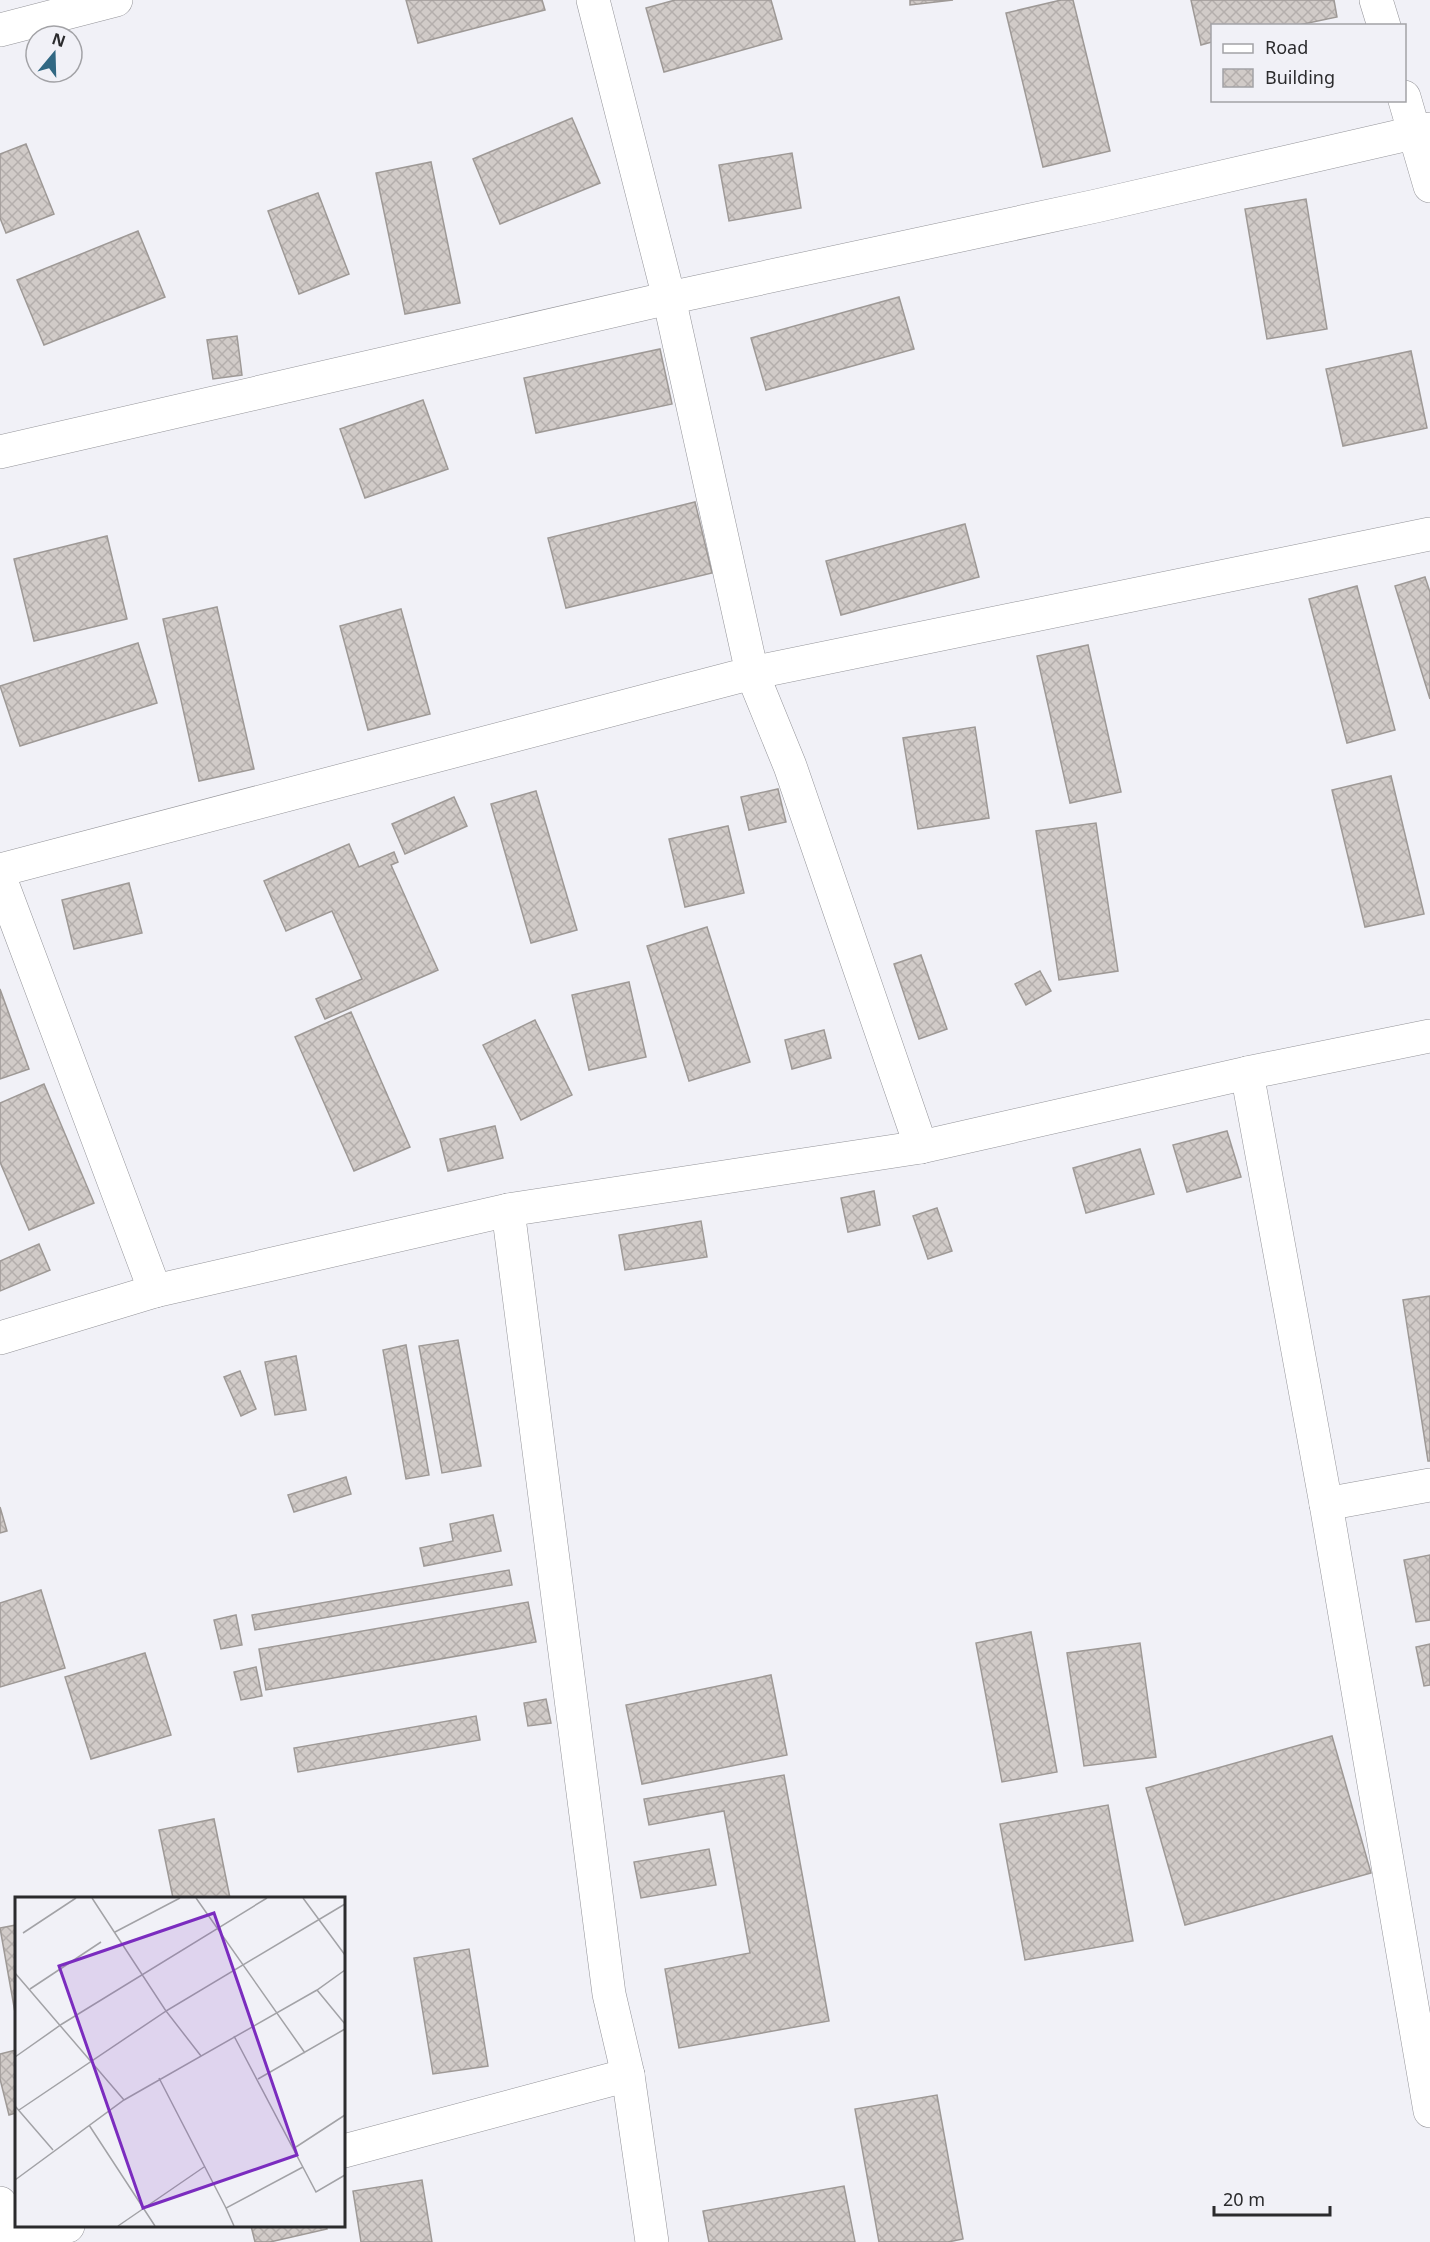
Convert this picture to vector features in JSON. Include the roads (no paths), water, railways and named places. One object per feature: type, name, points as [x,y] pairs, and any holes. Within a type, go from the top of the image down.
[{"type":"street","points":[[0,30],[116,0]]},
{"type":"street","points":[[593,0],[669,298],[752,673],[790,766],[921,1147]]},
{"type":"street","points":[[1377,0],[1383,24]]},
{"type":"street","points":[[1406,101],[1422,131],[1430,186]]},
{"type":"street","points":[[0,452],[669,298],[1096,206],[1422,131]]},
{"type":"street","points":[[0,870],[752,673],[1430,534]]},
{"type":"street","points":[[0,878],[155,1292]]},
{"type":"street","points":[[0,1338],[155,1292],[508,1210],[921,1147],[1247,1073],[1430,1036]]},
{"type":"street","points":[[1247,1073],[1326,1504],[1430,2111]]},
{"type":"street","points":[[508,1210],[609,1994],[628,2075],[652,2242]]},
{"type":"street","points":[[1326,1504],[1430,1485]]},
{"type":"street","points":[[345,2151],[628,2075]]},
{"type":"street","points":[[0,2203],[9,2242],[64,2227]]}]
